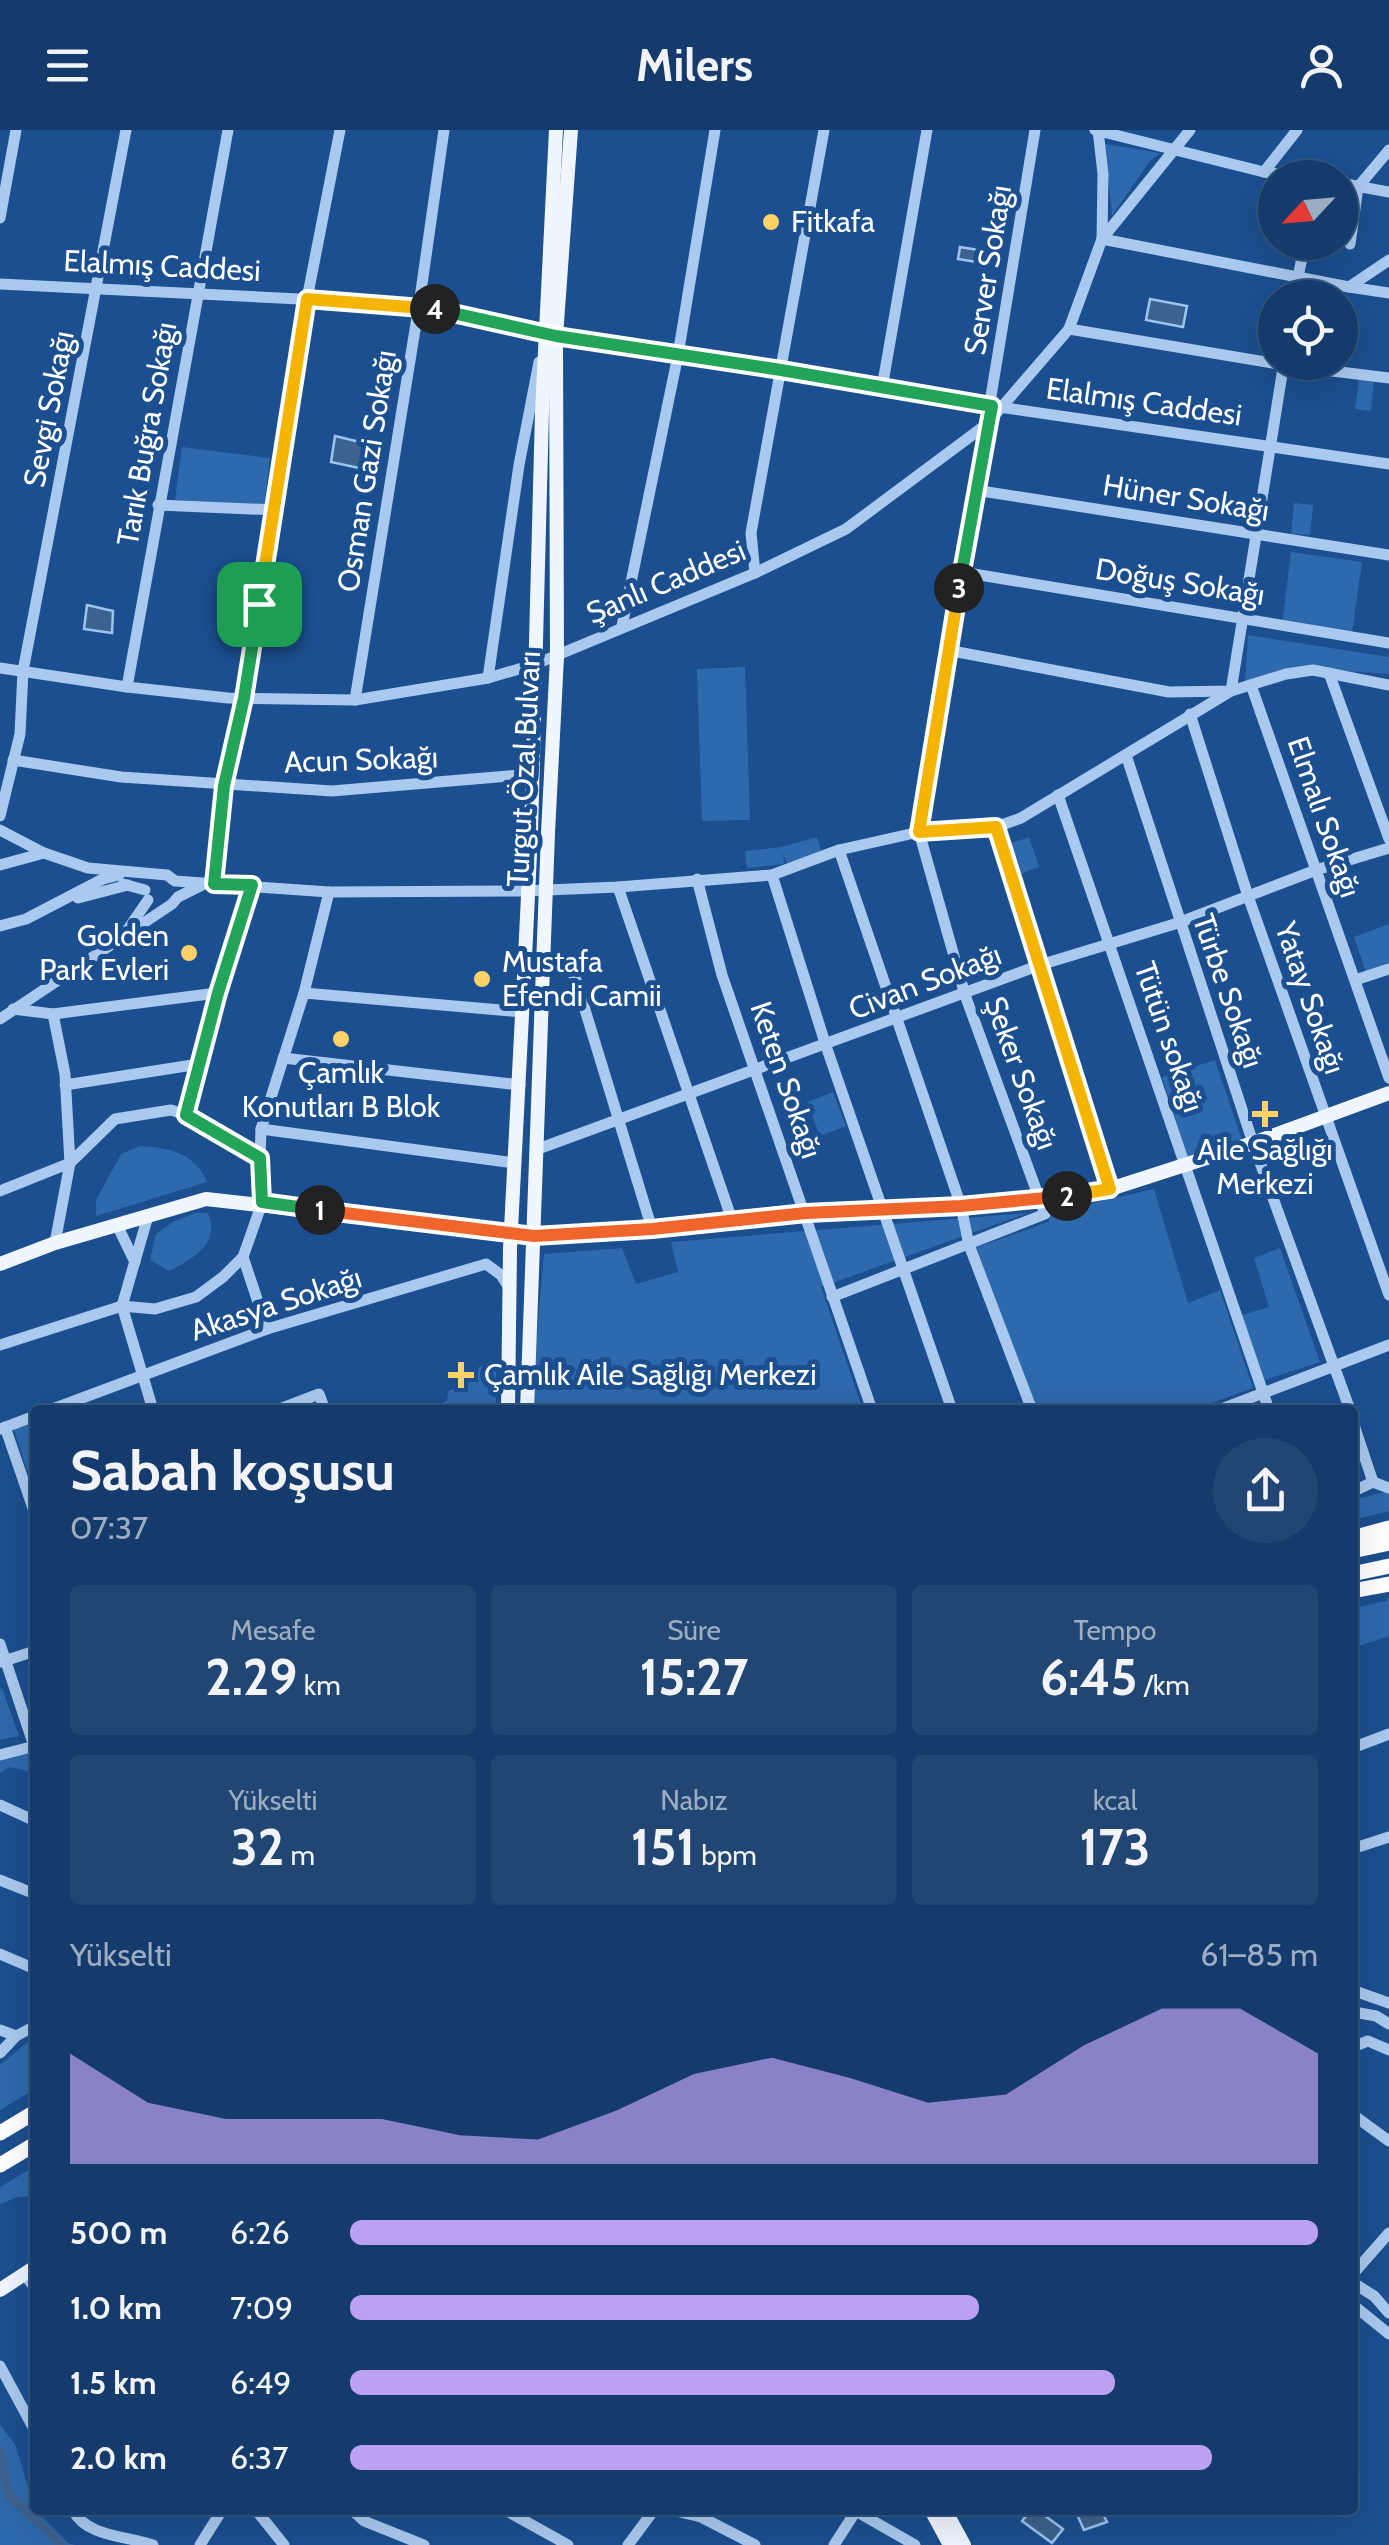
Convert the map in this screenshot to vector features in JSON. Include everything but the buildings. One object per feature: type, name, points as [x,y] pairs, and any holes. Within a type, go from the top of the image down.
[{"type":"highway","points":[[1358,1536],[1389,1528]]},
{"type":"highway","points":[[1358,1550],[1389,1542]]},
{"type":"highway","points":[[1358,1573],[1389,1566]]},
{"type":"highway","points":[[1358,1590],[1389,1584]]},
{"type":"highway","points":[[0,2133],[30,2115]]},
{"type":"highway","points":[[0,2165],[30,2147]]},
{"type":"main road","name":"Turgut Özal Bulvarı","points":[[508,1405],[511,1232],[524,1012],[556,130]]},
{"type":"main road","name":"Turgut Özal Bulvarı","points":[[527,1405],[557,657],[550,335],[571,130]]},
{"type":"main road","points":[[0,1264],[55,1243],[206,1198],[534,1236],[1040,1198],[1110,1189],[1253,1144],[1389,1093]]},
{"type":"main road","points":[[0,2290],[30,2270]]},
{"type":"main road","points":[[935,2515],[950,2545]]},
{"type":"main road","points":[[948,2515],[964,2545]]},
{"type":"street","points":[[0,218],[16,130]]},
{"type":"street","name":"Sevgi Sokağı","points":[[0,816],[20,734],[23,672],[126,130]]},
{"type":"street","name":"Tarık Buğra Sokağı","points":[[127,688],[228,130]]},
{"type":"street","points":[[210,883],[224,786],[244,698],[307,299],[340,130]]},
{"type":"street","name":"Osman Gazi Sokağı","points":[[355,700],[444,130]]},
{"type":"street","points":[[622,626],[678,354],[714,130]]},
{"type":"street","points":[[754,573],[751,532],[824,130]]},
{"type":"street","points":[[882,388],[926,130]]},
{"type":"street","name":"Server Sokağı","points":[[996,407],[1036,130]]},
{"type":"street","points":[[1096,130],[1258,171]]},
{"type":"street","name":"Şanlı Caddesi","points":[[0,668],[127,688],[244,698],[355,700],[488,678],[557,657],[846,529],[987,424],[996,407],[1070,330],[1102,239],[1103,174],[1096,130]]},
{"type":"street","points":[[1190,130],[1102,239],[1315,280]]},
{"type":"street","points":[[1273,160],[1297,130]]},
{"type":"street","points":[[1358,187],[1389,150]]},
{"type":"street","points":[[1358,187],[1389,192]]},
{"type":"street","points":[[1297,280],[1301,260]]},
{"type":"street","points":[[1358,282],[1389,260]]},
{"type":"street","name":"Elalmış Caddesi","points":[[0,284],[419,305],[550,335],[996,407],[1389,464]]},
{"type":"street","points":[[1358,289],[1389,293]]},
{"type":"street","points":[[1070,330],[1258,360]]},
{"type":"street","points":[[488,678],[516,484],[550,335]]},
{"type":"street","points":[[1358,374],[1389,378]]},
{"type":"street","points":[[1231,691],[1281,380]]},
{"type":"street","points":[[919,832],[987,424]]},
{"type":"street","name":"Hüner Sokağı","points":[[975,490],[1389,555]]},
{"type":"street","points":[[158,504],[274,510]]},
{"type":"street","name":"Doğuş Sokağı","points":[[962,572],[1389,643]]},
{"type":"street","points":[[947,650],[1169,692],[1231,691]]},
{"type":"street","points":[[0,830],[44,853],[88,868],[134,870],[167,875],[176,881],[329,892],[524,892],[697,879],[722,873],[772,874],[839,850],[919,832],[996,827],[1021,818],[1190,714],[1250,685],[1313,670],[1389,685]]},
{"type":"street","points":[[1329,673],[1389,839]]},
{"type":"street","name":"Elmalı Sokağı","points":[[1250,685],[1389,1078]]},
{"type":"street","name":"Yatay Sokağı","points":[[1190,714],[1248,896],[1389,1295]]},
{"type":"street","name":"Türbe Sokağı","points":[[1126,755],[1253,1144],[1348,1405]]},
{"type":"street","name":"Acun Sokağı","points":[[13,760],[121,776],[332,792],[532,774]]},
{"type":"street","name":"Tütün sokağı","points":[[1058,795],[1268,1405]]},
{"type":"street","points":[[996,827],[1110,1189]]},
{"type":"street","name":"Şeker Sokağı","points":[[919,832],[965,994],[1045,1214],[969,1245]]},
{"type":"street","name":"Civan Sokağı","points":[[538,1149],[1040,965],[1178,923],[1316,870],[1389,848]]},
{"type":"street","points":[[839,850],[961,1206],[969,1245],[1030,1405]]},
{"type":"street","points":[[0,864],[44,853]]},
{"type":"street","points":[[88,868],[103,879],[147,895],[155,906],[163,908]]},
{"type":"street","points":[[0,926],[26,919],[103,879],[134,870]]},
{"type":"street","points":[[772,874],[826,1046],[950,1405]]},
{"type":"street","points":[[124,934],[147,895],[148,881],[156,875]]},
{"type":"street","name":"Keten Sokağı","points":[[697,879],[722,975],[870,1405]]},
{"type":"street","points":[[176,881],[178,897]]},
{"type":"street","points":[[0,1019],[178,897],[210,883]]},
{"type":"street","points":[[64,901],[128,885]]},
{"type":"street","points":[[186,1115],[252,885]]},
{"type":"street","points":[[618,886],[732,1220]]},
{"type":"street","points":[[0,1345],[122,1306],[155,1309],[196,1297],[243,1257],[262,1202],[261,1128],[304,993],[329,892]]},
{"type":"street","points":[[544,966],[562,958],[575,977],[652,1229]]},
{"type":"street","points":[[1354,980],[1389,969]]},
{"type":"street","points":[[0,1011],[16,1008],[53,1014],[218,993]]},
{"type":"street","points":[[304,993],[524,1012]]},
{"type":"street","points":[[53,1014],[65,1085],[70,1164],[55,1243]]},
{"type":"street","points":[[283,1058],[520,1084]]},
{"type":"street","points":[[65,1085],[200,1064]]},
{"type":"street","points":[[0,1191],[70,1164],[115,1119],[171,1110],[260,1158]]},
{"type":"street","points":[[261,1128],[515,1163]]},
{"type":"street","points":[[148,1216],[122,1306],[151,1405]]},
{"type":"street","points":[[116,1225],[135,1262]]},
{"type":"street","points":[[832,1297],[969,1245]]},
{"type":"street","points":[[243,1257],[268,1329]]},
{"type":"street","name":"Akasya Sokağı","points":[[75,1405],[268,1329],[486,1264],[501,1274],[510,1290]]},
{"type":"street","points":[[1233,1405],[1389,1345]]},
{"type":"street","points":[[290,1405],[319,1394],[323,1405]]},
{"type":"street","points":[[30,1418],[3,1428],[30,1501]]},
{"type":"street","points":[[1358,1437],[1373,1482]]},
{"type":"street","points":[[1358,1489],[1373,1482],[1389,1488]]},
{"type":"street","points":[[0,1644],[30,1733]]},
{"type":"street","points":[[3,1661],[30,1653]]},
{"type":"street","points":[[1358,1746],[1389,1734]]},
{"type":"street","points":[[0,1755],[30,1747]]},
{"type":"street","points":[[0,1805],[30,1819]]},
{"type":"street","points":[[1358,1846],[1389,1837]]},
{"type":"street","points":[[0,1880],[30,1892]]},
{"type":"street","points":[[0,1954],[30,1967]]},
{"type":"street","points":[[1358,1994],[1389,2003]]},
{"type":"street","points":[[1358,2014],[1376,2016],[1389,2024]]},
{"type":"street","points":[[0,2053],[16,2036],[30,2029]]},
{"type":"street","points":[[0,2030],[16,2036]]},
{"type":"street","points":[[1358,2045],[1368,2041],[1389,2050]]},
{"type":"street","points":[[1358,2118],[1389,2141]]},
{"type":"street","points":[[1358,2271],[1389,2234]]},
{"type":"street","points":[[1358,2283],[1389,2313]]},
{"type":"street","points":[[1358,2309],[1389,2334]]},
{"type":"street","points":[[0,2366],[30,2422]]},
{"type":"street","points":[[76,2515],[97,2530],[154,2545]]},
{"type":"street","points":[[200,2545],[219,2515]]},
{"type":"street","points":[[260,2515],[284,2545]]},
{"type":"street","points":[[357,2515],[364,2522],[424,2545]]},
{"type":"street","points":[[514,2515],[568,2545]]},
{"type":"street","points":[[628,2545],[650,2515]]},
{"type":"street","points":[[696,2515],[754,2545]]},
{"type":"street","points":[[834,2545],[853,2515]]},
{"type":"street","points":[[862,2515],[915,2545]]},
{"type":"shaded area","points":[[1105,144],[1160,153],[1149,162],[1112,216]]},
{"type":"shaded area","points":[[960,247],[991,252],[989,264],[958,259]]},
{"type":"shaded area","points":[[1150,299],[1187,306],[1183,327],[1146,320]]},
{"type":"shaded area","points":[[1359,379],[1374,381],[1371,411],[1355,409]]},
{"type":"shaded area","points":[[335,436],[368,444],[364,469],[331,462]]},
{"type":"shaded area","points":[[182,447],[270,458],[264,505],[175,500]]},
{"type":"shaded area","points":[[1294,503],[1313,505],[1310,535],[1291,534]]},
{"type":"shaded area","points":[[1291,552],[1362,562],[1352,633],[1282,624]]},
{"type":"shaded area","points":[[87,605],[113,611],[112,633],[84,629]]},
{"type":"shaded area","points":[[1248,635],[1389,657],[1389,674],[1307,668],[1245,684]]},
{"type":"shaded area","points":[[745,667],[750,820],[702,821],[697,669]]},
{"type":"shaded area","points":[[817,837],[822,853],[787,864],[783,853],[784,864],[747,868],[745,851],[782,847]]},
{"type":"shaded area","points":[[1029,837],[1039,867],[1018,875],[1007,845]]},
{"type":"shaded area","points":[[1389,924],[1389,964],[1366,972],[1354,937]]},
{"type":"shaded area","points":[[1215,1060],[1242,1140],[1188,1159],[1162,1077]]},
{"type":"shaded area","points":[[833,1092],[846,1126],[820,1136],[807,1102]]},
{"type":"shaded area","points":[[140,1146],[161,1148],[188,1158],[207,1182],[96,1216],[96,1200],[121,1154]]},
{"type":"shaded area","points":[[1154,1189],[1188,1303],[1220,1290],[1253,1388],[1206,1405],[1036,1405],[975,1248],[1048,1222],[1051,1213]]},
{"type":"shaded area","points":[[195,1213],[208,1213],[211,1224],[211,1233],[202,1249],[169,1271],[150,1260],[156,1234]]},
{"type":"shaded area","points":[[1028,1213],[821,1287],[861,1405],[530,1405],[544,1254],[622,1248],[636,1284],[678,1272],[671,1242]]},
{"type":"shaded area","points":[[1280,1248],[1320,1362],[1265,1380],[1242,1315],[1269,1307],[1254,1258]]},
{"type":"shaded area","points":[[496,1361],[496,1403],[436,1405],[447,1401],[448,1391],[473,1381],[479,1367]]},
{"type":"shaded area","points":[[30,1425],[30,1479],[14,1430]]},
{"type":"shaded area","points":[[1389,1491],[1389,1511],[1358,1519],[1358,1499]]},
{"type":"shaded area","points":[[1389,1597],[1389,1636],[1358,1646],[1358,1607]]},
{"type":"shaded area","points":[[0,1689],[19,1736],[0,1740]]},
{"type":"shaded area","points":[[30,1753],[30,1772],[10,1767],[0,1773],[0,1758]]},
{"type":"shaded area","points":[[30,2040],[30,2092],[0,2110],[0,2065]]},
{"type":"shaded area","points":[[30,2169],[30,2196],[0,2204],[0,2187]]},
{"type":"shaded area","points":[[0,2425],[15,2444],[30,2494],[30,2515],[40,2515],[68,2543],[75,2545],[0,2545]]},
{"type":"shaded area","points":[[1027,2515],[1044,2515],[1063,2529],[1052,2543],[1022,2521]]},
{"type":"shaded area","points":[[1077,2515],[1104,2515],[1107,2522],[1084,2530]]},
{"type":"waterway","points":[[0,2452],[8,2494],[30,2515]]},
{"type":"waterway","points":[[30,2515],[62,2545]]},
{"type":"place","name":"Fitkafa","points":[[771,222]]},
{"type":"place","name":"Golden Park Evleri","points":[[189,953]]},
{"type":"place","name":"Mustafa Efendi Camii","points":[[482,979]]},
{"type":"place","name":"Çamlık Konutları B Blok","points":[[341,1039]]},
{"type":"place","name":"Aile Sağlığı Merkezi","points":[[1265,1114]]},
{"type":"place","name":"Çamlık Aile Sağlığı Merkezi","points":[[461,1375]]},
{"type":"route","points":[[307,299],[419,305],[556,336],[992,406],[947,650],[919,832],[996,827],[1110,1189],[961,1206],[806,1213],[534,1236],[262,1202],[260,1158],[186,1115],[252,885],[214,884],[224,786],[244,698],[259,604],[307,299]]}]
